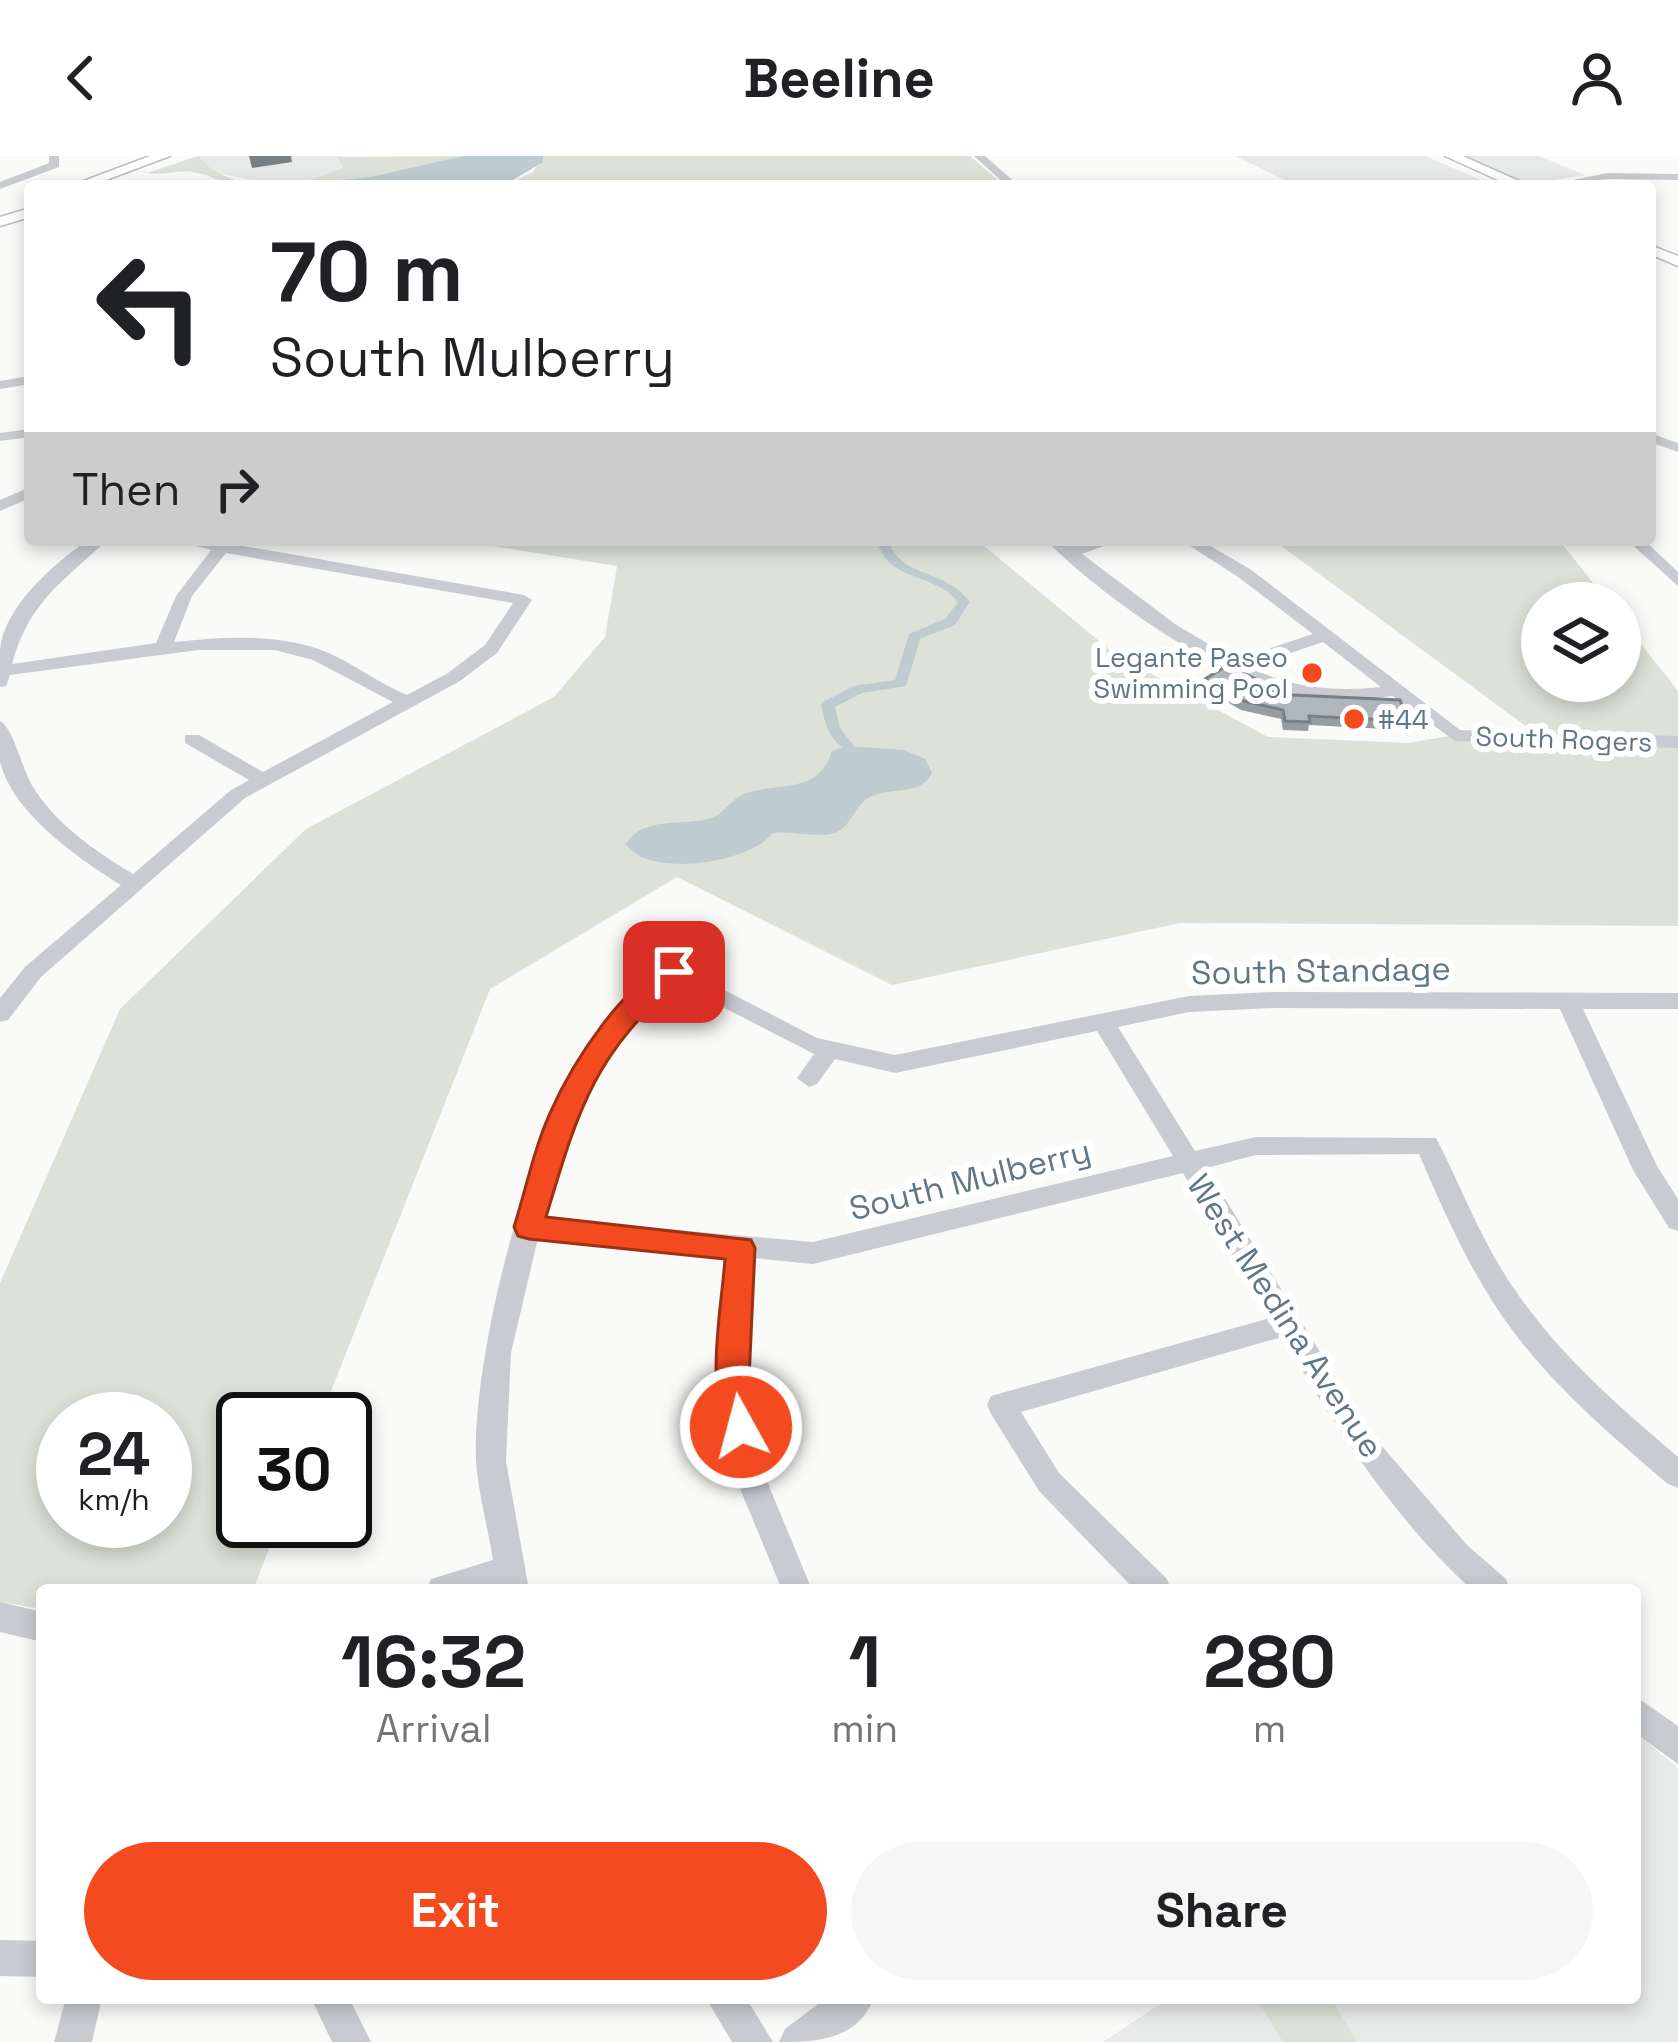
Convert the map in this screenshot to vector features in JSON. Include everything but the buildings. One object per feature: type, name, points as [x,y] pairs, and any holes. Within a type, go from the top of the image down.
[{"type":"main road","points":[[1452,156],[1508,180]]},
{"type":"main road","points":[[1435,157],[1488,180]]},
{"type":"main road","points":[[97,180],[169,158]]},
{"type":"main road","points":[[116,180],[169,158]]},
{"type":"street","points":[[979,156],[1007,180]]},
{"type":"street","points":[[0,186],[58,160]]},
{"type":"street","points":[[1590,180],[1624,175],[1678,177]]},
{"type":"street","points":[[0,685],[15,631],[39,591],[69,559],[90,546]]},
{"type":"street","points":[[3,1003],[133,883],[261,779],[477,661],[524,601],[204,546]]},
{"type":"street","points":[[1062,546],[1181,638],[1294,693],[1372,696],[1393,691]]},
{"type":"street","name":"South Rogers","points":[[1199,546],[1244,573],[1455,736],[1678,742]]},
{"type":"street","points":[[1642,546],[1678,581]]},
{"type":"street","points":[[163,651],[171,616],[188,585],[220,550]]},
{"type":"street","points":[[1650,553],[1678,550]]},
{"type":"street","points":[[1237,665],[1324,636]]},
{"type":"street","points":[[1,671],[269,643],[343,665],[406,701]]},
{"type":"street","points":[[0,727],[5,758],[32,804],[75,848],[133,883]]},
{"type":"street","points":[[192,739],[261,779]]},
{"type":"street","name":"South Standage","points":[[529,1227],[564,1112],[594,1058],[629,1009],[674,972],[829,1050],[895,1064],[938,1059],[1189,1004],[1678,1001]]},
{"type":"street","points":[[1568,1001],[1646,1170],[1678,1221]]},
{"type":"street","name":"West Medina Avenue","points":[[1103,1021],[1359,1440],[1457,1556],[1488,1584]]},
{"type":"street","points":[[809,1078],[829,1050]]},
{"type":"street","name":"South Mulberry","points":[[529,1227],[813,1253],[1256,1146],[1427,1145],[1468,1237],[1520,1318],[1605,1413],[1678,1475]]},
{"type":"street","points":[[512,1580],[491,1461],[497,1353],[529,1227]]},
{"type":"street","points":[[740,1248],[733,1380],[749,1474],[795,1584]]},
{"type":"street","points":[[1150,1584],[1049,1482],[1000,1405],[1285,1325]]},
{"type":"street","points":[[0,1617],[36,1626]]},
{"type":"street","points":[[1641,1717],[1678,1747]]},
{"type":"street","points":[[0,1958],[36,1959]]},
{"type":"street","points":[[73,2042],[83,2004]]},
{"type":"street","points":[[332,2004],[352,2042]]},
{"type":"street","points":[[728,2004],[754,2042]]},
{"type":"street","points":[[798,2042],[848,2004]]},
{"type":"shaded area","points":[[198,156],[344,156],[339,157],[343,166],[325,177],[307,180],[252,180],[211,172]]},
{"type":"shaded area","points":[[198,156],[212,169],[238,180],[192,172],[147,173]]},
{"type":"shaded area","points":[[463,156],[380,175],[307,180],[343,167],[337,157]]},
{"type":"shaded area","points":[[463,156],[543,156],[543,162],[513,180],[345,180]]},
{"type":"shaded area","points":[[543,156],[970,156],[998,180],[516,180],[533,172]]},
{"type":"shaded area","points":[[1235,156],[1425,156],[1481,180],[1285,180]]},
{"type":"shaded area","points":[[1460,156],[1539,156],[1585,175],[1554,180],[1520,180]]},
{"type":"shaded area","points":[[493,546],[984,546],[1116,655],[1268,737],[1409,743],[1455,735],[1542,738],[1281,546],[1564,546],[1592,582],[1521,582],[1521,702],[1641,702],[1641,644],[1678,691],[1678,926],[1180,923],[892,985],[677,877],[490,989],[331,1392],[216,1392],[216,1548],[269,1548],[255,1584],[36,1584],[36,1608],[0,1602],[0,1283],[120,1009],[306,829],[554,697],[605,637],[617,566]]},
{"type":"shaded area","points":[[847,746],[904,750],[925,759],[932,773],[914,788],[866,800],[844,828],[831,834],[773,833],[743,852],[699,863],[655,861],[626,844],[654,825],[714,817],[744,794],[807,781],[826,765],[832,751]]},
{"type":"shaded area","points":[[1641,1737],[1678,1768],[1678,2042],[1103,2042],[1160,2004],[1641,2004]]},
{"type":"shaded area","points":[[1260,2004],[1335,2004],[1357,2042],[1283,2042]]},
{"type":"waterway","points":[[847,746],[833,728],[828,705],[859,689],[901,683],[914,637],[950,622],[964,602],[945,584],[893,562],[884,546]]},
{"type":"place","name":"Legante Paseo Swimming Pool","points":[[1312,673]]},
{"type":"place","name":"#44","points":[[1354,719]]},
{"type":"route","points":[[674,972],[629,1009],[594,1058],[564,1112],[529,1227],[740,1248],[733,1380],[741,1427]]}]
